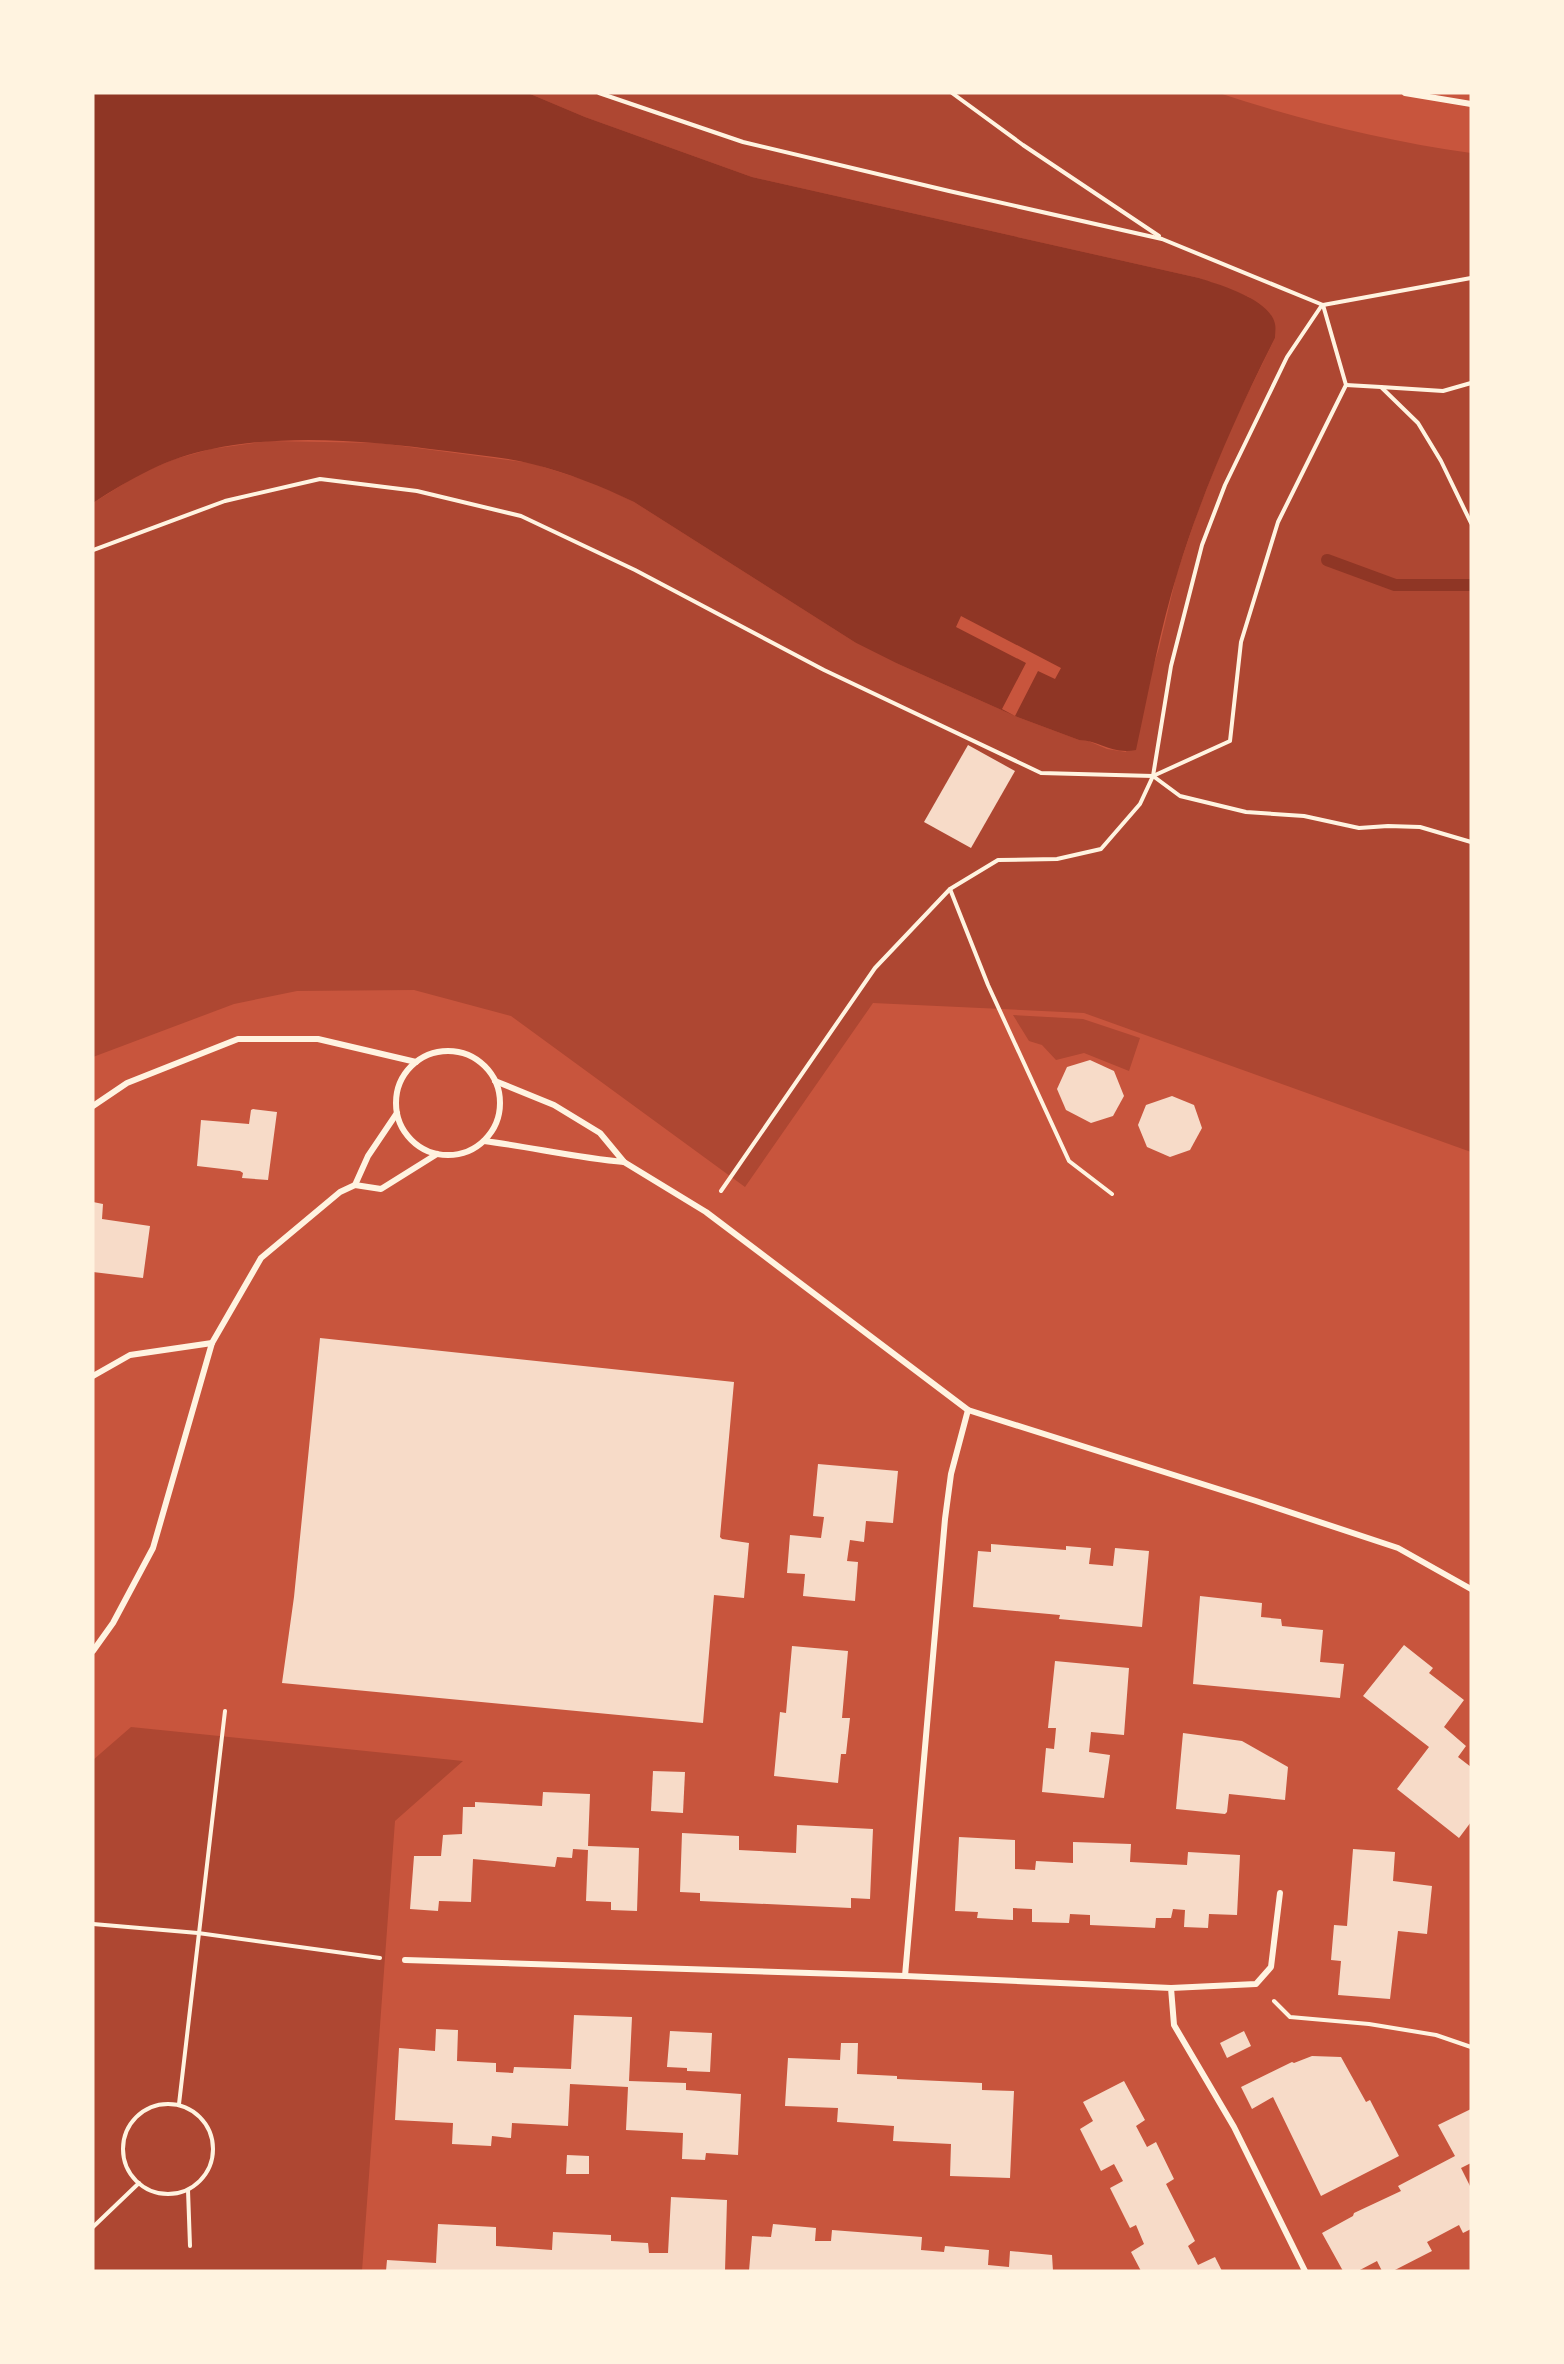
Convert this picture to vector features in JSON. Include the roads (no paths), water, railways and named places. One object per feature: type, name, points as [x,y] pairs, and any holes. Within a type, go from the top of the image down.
[{"type":"street","points":[[1405,93],[1471,104]]},
{"type":"street","points":[[93,1106],[127,1083],[238,1039],[318,1040],[416,1062]]},
{"type":"street","points":[[437,1051],[456,1051],[473,1057],[485,1066],[495,1081],[500,1096],[499,1114],[493,1129],[484,1141],[471,1149],[446,1155],[437,1154],[420,1147],[403,1129],[397,1113],[397,1094],[404,1075],[416,1062],[437,1051]]},
{"type":"street","points":[[495,1081],[554,1105],[600,1133],[624,1162],[706,1212],[968,1410],[1398,1548],[1471,1589]]},
{"type":"street","points":[[355,1185],[368,1156],[397,1113]]},
{"type":"street","points":[[484,1141],[537,1148],[588,1159],[624,1162]]},
{"type":"street","points":[[93,1652],[113,1623],[153,1548],[212,1343],[261,1258],[340,1192],[355,1185],[381,1190],[437,1154]]},
{"type":"street","points":[[93,1376],[130,1355],[212,1343]]},
{"type":"street","points":[[905,1976],[945,1519],[951,1474],[968,1410]]},
{"type":"street","points":[[405,1960],[905,1976],[1171,1989],[1256,1984],[1271,1968],[1280,1893]]},
{"type":"street","points":[[1171,1989],[1174,2025],[1234,2127],[1305,2271]]},
{"type":"waterway","points":[[1327,560],[1395,585],[1471,585]]}]
